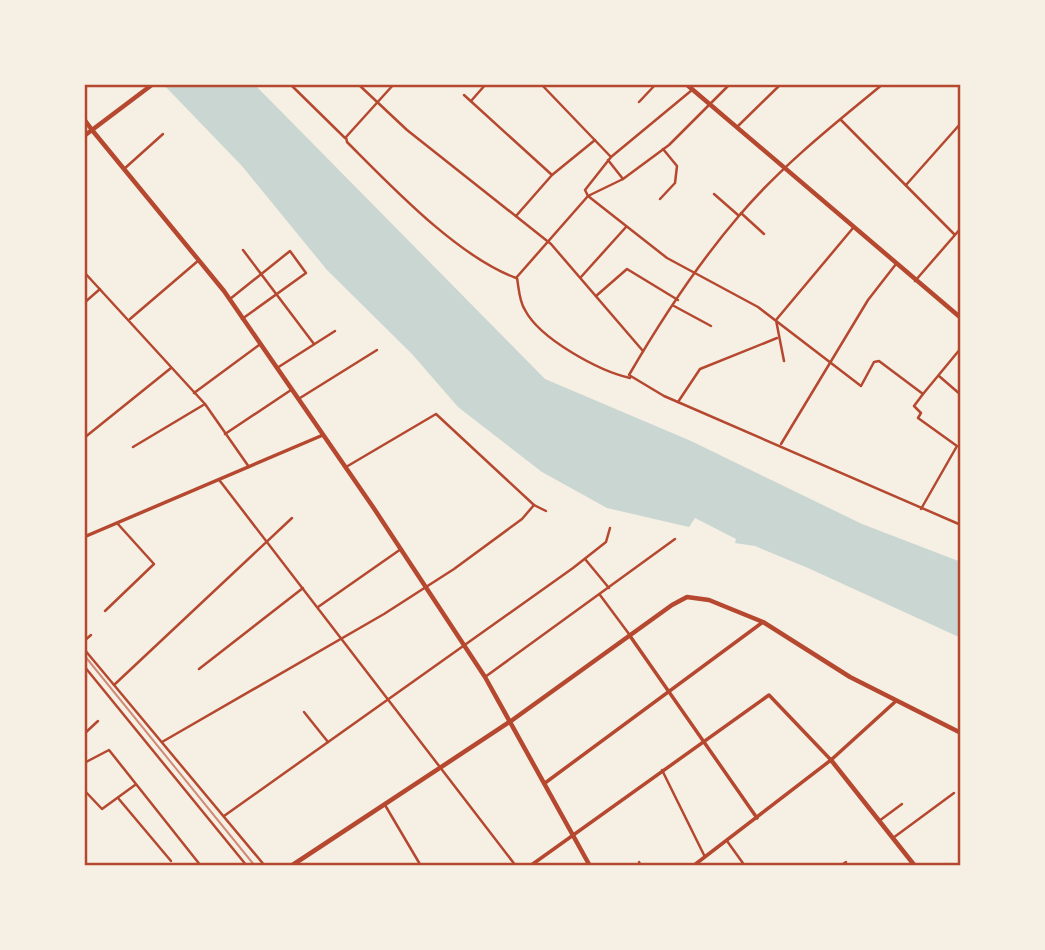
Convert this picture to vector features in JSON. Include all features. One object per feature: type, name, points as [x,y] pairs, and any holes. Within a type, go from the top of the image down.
[{"type":"main road","points":[[84,136],[153,84]]},
{"type":"main road","points":[[686,84],[915,281],[961,317]]},
{"type":"main road","points":[[84,119],[229,299],[346,467],[485,677],[590,866]]},
{"type":"main road","points":[[291,866],[511,721],[672,605],[692,596],[709,600],[762,622],[850,677],[961,733]]},
{"type":"main road","points":[[831,760],[915,866]]},
{"type":"street","points":[[290,84],[407,201],[477,258],[517,278]]},
{"type":"street","points":[[358,84],[377,103],[547,240],[644,352]]},
{"type":"street","points":[[346,139],[394,84]]},
{"type":"street","points":[[471,101],[486,84]]},
{"type":"street","points":[[541,84],[595,140],[623,179]]},
{"type":"street","points":[[639,102],[656,84]]},
{"type":"street","points":[[730,84],[663,149],[623,179],[588,196],[547,240],[517,278],[522,304],[533,322],[559,344],[614,374],[630,377],[678,402],[961,525]]},
{"type":"street","points":[[735,128],[781,84]]},
{"type":"street","points":[[630,377],[694,274],[740,214],[783,169],[883,84]]},
{"type":"street","points":[[692,90],[610,159],[585,190],[588,196],[667,258],[694,274],[717,283],[776,320],[862,386],[874,362],[879,361],[923,394]]},
{"type":"street","points":[[464,95],[552,175]]},
{"type":"street","points":[[841,119],[954,234]]},
{"type":"street","points":[[906,185],[961,123]]},
{"type":"street","points":[[124,169],[163,134]]},
{"type":"street","points":[[516,216],[552,175],[595,140]]},
{"type":"street","points":[[660,199],[675,183],[677,165],[663,149]]},
{"type":"street","points":[[714,194],[764,234]]},
{"type":"street","points":[[581,278],[626,228]]},
{"type":"street","points":[[784,361],[777,338],[776,320],[853,228]]},
{"type":"street","points":[[915,281],[960,229]]},
{"type":"street","points":[[243,250],[314,344]]},
{"type":"street","points":[[229,299],[290,251],[306,273],[242,318]]},
{"type":"street","points":[[130,319],[199,260]]},
{"type":"street","points":[[780,445],[830,360],[895,264]]},
{"type":"street","points":[[596,296],[627,269],[678,300]]},
{"type":"street","points":[[84,272],[130,319],[205,404],[249,467]]},
{"type":"street","points":[[84,303],[100,289]]},
{"type":"street","points":[[674,306],[711,326]]},
{"type":"street","points":[[277,368],[335,331]]},
{"type":"street","points":[[678,402],[700,369],[777,338]]},
{"type":"street","points":[[194,393],[261,344]]},
{"type":"street","points":[[921,509],[957,446],[918,418],[921,413],[914,406],[961,348]]},
{"type":"street","points":[[297,400],[377,350]]},
{"type":"street","points":[[84,438],[171,368]]},
{"type":"street","points":[[939,376],[961,396]]},
{"type":"street","points":[[225,433],[291,390]]},
{"type":"street","points":[[133,447],[205,404]]},
{"type":"street","points":[[346,467],[435,414],[442,417],[465,442],[534,505],[546,511]]},
{"type":"street","points":[[84,537],[323,435]]},
{"type":"street","points":[[220,481],[516,866]]},
{"type":"street","points":[[162,742],[427,587],[522,519],[534,505]]},
{"type":"street","points":[[114,685],[265,540],[292,518]]},
{"type":"street","points":[[105,611],[154,564],[117,523]]},
{"type":"street","points":[[224,816],[585,559],[606,541],[610,528]]},
{"type":"street","points":[[485,677],[675,538]]},
{"type":"street","points":[[318,607],[401,549]]},
{"type":"street","points":[[585,559],[609,588]]},
{"type":"street","points":[[199,669],[303,588]]},
{"type":"street","points":[[600,595],[757,818]]},
{"type":"street","points":[[545,783],[762,622]]},
{"type":"street","points":[[84,641],[91,635]]},
{"type":"street","points":[[84,649],[265,866]]},
{"type":"street","points":[[84,666],[247,866]]},
{"type":"street","points":[[530,866],[703,740],[772,695],[831,760]]},
{"type":"street","points":[[693,866],[831,760],[877,722],[897,699]]},
{"type":"street","points":[[304,712],[328,742]]},
{"type":"street","points":[[84,734],[98,721]]},
{"type":"street","points":[[84,763],[108,749],[201,866]]},
{"type":"street","points":[[662,770],[705,857]]},
{"type":"street","points":[[84,789],[101,809],[135,785]]},
{"type":"street","points":[[893,838],[954,793]]},
{"type":"street","points":[[118,798],[171,861]]},
{"type":"street","points":[[879,821],[902,804]]},
{"type":"street","points":[[385,805],[421,866]]},
{"type":"street","points":[[727,841],[745,866]]},
{"type":"street","points":[[840,866],[846,862]]},
{"type":"shaded area","points":[[163,84],[254,84],[545,379],[691,441],[862,524],[961,562],[961,638],[808,568],[755,546],[735,543],[736,539],[695,518],[689,527],[607,508],[542,472],[458,407],[412,354],[327,270],[242,166]]},
{"type":"railway","points":[[84,655],[255,866]]}]
